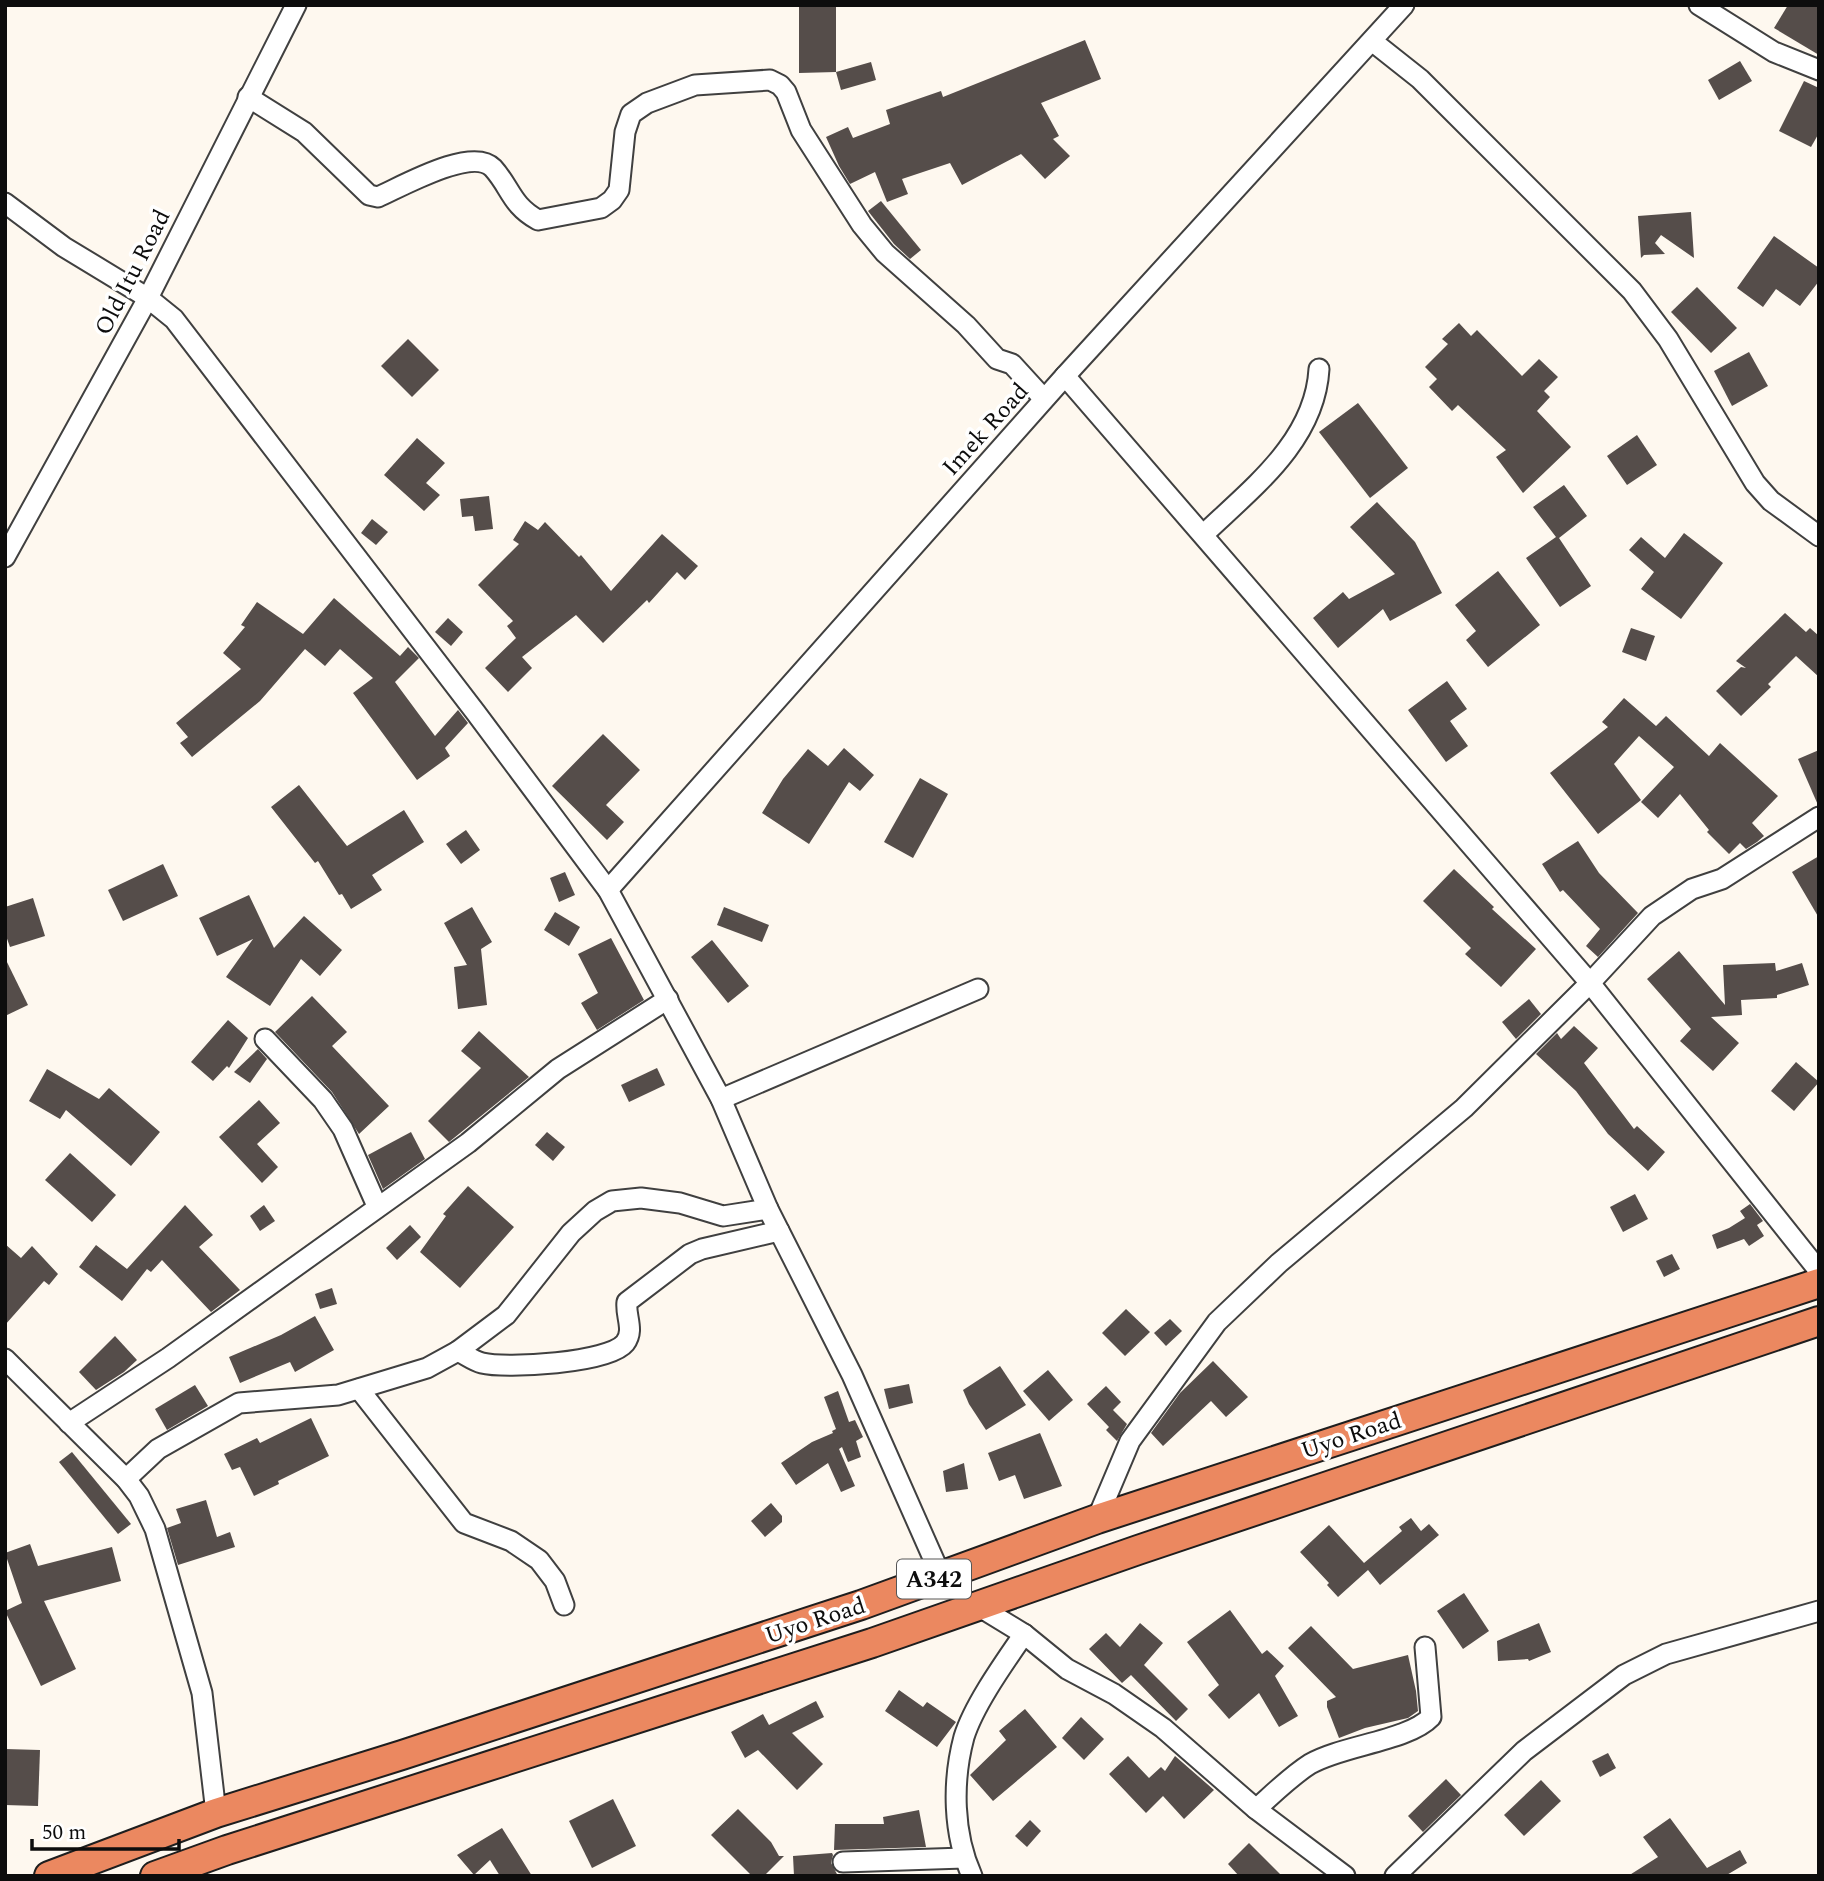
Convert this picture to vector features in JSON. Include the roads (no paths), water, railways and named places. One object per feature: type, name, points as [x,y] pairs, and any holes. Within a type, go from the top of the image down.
[{"type":"highway","name":"Uyo Road","points":[[49,1876],[216,1813],[402,1755],[942,1576],[1097,1518],[1819,1283]]},
{"type":"highway","name":"Uyo Road","points":[[155,1876],[201,1868],[1819,1321]]},
{"type":"street","name":"Old Itu Road","points":[[5,557],[148,298],[296,5]]},
{"type":"street","name":"Imek Road","points":[[608,890],[1065,376],[1405,5]]},
{"type":"street","points":[[1699,5],[1774,52],[1819,70]]},
{"type":"street","points":[[1372,41],[1420,79],[1632,291],[1668,339],[1755,483],[1771,501],[1818,534]]},
{"type":"street","points":[[248,97],[304,132],[369,195],[378,197],[455,164],[473,160],[492,167],[519,208],[538,220],[601,208],[612,200],[619,190],[625,132],[631,114],[647,103],[695,85],[770,80],[786,92],[801,130],[862,225],[885,253],[966,325],[997,359],[1012,364],[1045,399]]},
{"type":"street","points":[[5,203],[64,247],[148,298],[174,319],[608,890],[721,1098],[768,1209],[852,1375],[942,1576]]},
{"type":"street","points":[[1204,534],[1277,465],[1290,446],[1318,390],[1319,369]]},
{"type":"street","points":[[1065,376],[1590,983],[1819,1270]]},
{"type":"street","points":[[1097,1518],[1130,1441],[1217,1322],[1279,1263],[1464,1108],[1590,983],[1651,916],[1692,889],[1722,879],[1819,817]]},
{"type":"street","points":[[721,1098],[978,989]]},
{"type":"street","points":[[69,1423],[168,1358],[468,1143],[558,1069],[668,999]]},
{"type":"street","points":[[265,1039],[323,1100],[343,1129],[377,1206]]},
{"type":"street","points":[[126,1479],[158,1448],[239,1403],[338,1395],[427,1368],[458,1351],[506,1315],[571,1233],[594,1211],[612,1201],[641,1198],[680,1203],[723,1216],[768,1209]]},
{"type":"street","points":[[458,1351],[482,1363],[522,1364],[588,1360],[613,1353],[626,1343],[631,1325],[626,1311],[628,1302],[681,1261],[702,1250],[779,1231]]},
{"type":"street","points":[[5,1359],[126,1479],[139,1496],[155,1529],[202,1693],[216,1813]]},
{"type":"street","points":[[359,1389],[464,1523],[511,1541],[540,1560],[555,1581],[564,1605]]},
{"type":"street","points":[[978,1606],[1024,1634],[1067,1669],[1114,1694],[1163,1728],[1256,1809],[1345,1876]]},
{"type":"street","points":[[1395,1876],[1524,1751],[1625,1675],[1667,1654],[1819,1611]]},
{"type":"street","points":[[843,1862],[968,1867],[956,1811],[957,1775],[964,1736],[991,1682],[1024,1634]]},
{"type":"street","points":[[1256,1809],[1311,1764],[1342,1750],[1413,1730],[1425,1723],[1431,1717],[1426,1647]]}]
